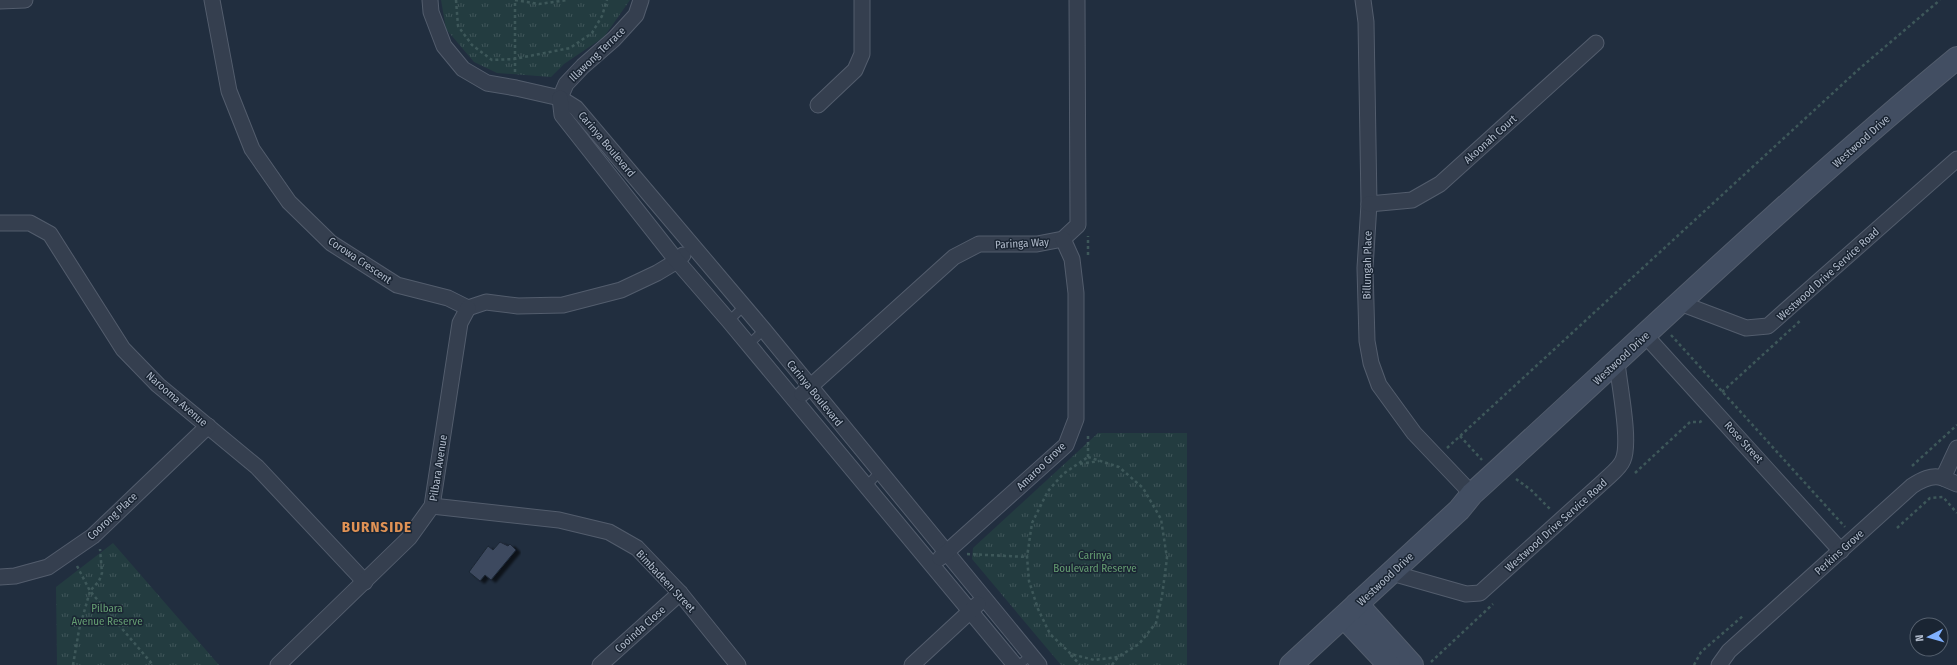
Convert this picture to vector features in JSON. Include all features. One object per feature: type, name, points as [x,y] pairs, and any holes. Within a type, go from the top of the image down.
[{"type":"street","points":[[0,1],[25,0]]},
{"type":"street","name":"Corowa Crescent","points":[[212,0],[229,91],[252,149],[289,202],[331,243],[397,285],[448,298],[468,308]]},
{"type":"street","points":[[430,0],[431,12],[444,46],[463,68],[487,83],[560,98]]},
{"type":"street","name":"Illawong Terrace","points":[[560,98],[566,84],[583,66],[614,40],[636,15],[641,0]]},
{"type":"street","points":[[818,105],[855,70],[860,59],[862,54],[862,0]]},
{"type":"street","name":"Paringa Way","points":[[794,401],[954,257],[979,244],[1037,244],[1063,239],[1078,225],[1077,0]]},
{"type":"street","name":"Billungah Place","points":[[1363,0],[1366,22],[1369,204],[1365,268],[1367,341],[1371,364],[1379,385],[1414,432],[1472,494]]},
{"type":"street","name":"Akoonah Court","points":[[1369,204],[1412,200],[1440,184],[1596,43]]},
{"type":"street","name":"Westwood Drive","points":[[1291,665],[1392,573],[1458,510],[1472,494],[1680,303],[1910,97],[1957,58]]},
{"type":"street","name":"Carinya Boulevard","points":[[560,98],[562,115],[692,246],[764,330],[810,388],[1035,660]]},
{"type":"street","name":"Westwood Drive Service Road","points":[[1680,303],[1746,328],[1768,326],[1957,159]]},
{"type":"street","name":"Carinya Boulevard","points":[[618,171],[676,261],[749,344],[794,401],[1015,665]]},
{"type":"street","name":"Narooma Avenue","points":[[0,223],[30,223],[50,234],[122,350],[158,386],[257,467],[365,582]]},
{"type":"street","name":"Amaroo Grove","points":[[932,565],[1066,444],[1076,419],[1076,293],[1072,259],[1063,239]]},
{"type":"street","points":[[468,308],[486,302],[518,306],[563,305],[621,290],[676,261],[692,246]]},
{"type":"street","name":"Pilbara Avenue","points":[[278,665],[409,538],[432,506],[460,324],[468,308]]},
{"type":"street","name":"Rose Street","points":[[1645,335],[1841,551]]},
{"type":"street","name":"Westwood Drive Service Road","points":[[1392,573],[1466,594],[1480,593],[1604,481],[1622,462],[1624,454],[1625,434],[1617,362]]},
{"type":"street","name":"Coorong Place","points":[[0,577],[15,576],[48,567],[93,536],[208,426]]},
{"type":"street","points":[[1957,448],[1943,478],[1957,484]]},
{"type":"street","name":"Perkins Grove","points":[[1719,665],[1729,651],[1912,486],[1928,478],[1938,476],[1943,478]]},
{"type":"street","name":"Bimbadeen Street","points":[[432,506],[559,520],[609,532],[637,548],[680,593],[738,665]]},
{"type":"street","name":"Cooinda Close","points":[[600,665],[680,593]]},
{"type":"street","points":[[912,665],[984,597]]},
{"type":"street","points":[[1350,611],[1389,665]]},
{"type":"street","points":[[1350,611],[1412,665]]},
{"type":"lane","points":[[729,321],[744,306]]},
{"type":"lane","points":[[749,344],[764,330]]},
{"type":"lane","points":[[866,487],[880,471]]},
{"type":"lane","points":[[1019,665],[1035,660]]},
{"type":"path","points":[[456,0],[458,26],[472,45],[492,60],[514,59],[570,48],[592,32],[602,16],[607,0]]},
{"type":"path","points":[[516,88],[514,59],[515,0],[539,4],[568,0]]},
{"type":"path","points":[[1444,451],[1859,69],[1940,0]]},
{"type":"path","points":[[1669,333],[1846,528]]},
{"type":"path","points":[[1727,398],[1728,387]]},
{"type":"path","points":[[1460,436],[1483,460]]},
{"type":"path","points":[[1080,665],[1050,634],[1038,609],[1029,582],[1027,557],[1032,523],[1048,491],[1063,474],[1088,457],[1119,467],[1143,488],[1162,519],[1168,558],[1156,623],[1139,644],[1118,657],[1112,665]]},
{"type":"path","points":[[1078,464],[1100,461]]},
{"type":"path","points":[[1515,478],[1531,490],[1551,510]]},
{"type":"path","points":[[1897,528],[1930,498],[1943,497],[1957,513]]},
{"type":"path","points":[[73,665],[79,630],[90,591],[99,581],[102,566],[101,553],[93,536]]},
{"type":"path","points":[[70,552],[90,591],[153,665]]},
{"type":"path","points":[[963,554],[1027,557]]},
{"type":"path","points":[[1071,654],[1094,660],[1118,657]]},
{"type":"green space","points":[[441,0],[630,0],[604,37],[564,64],[551,77],[497,73],[474,62],[446,29]]},
{"type":"green space","name":"Carinya Boulevard Reserve","points":[[1098,433],[1187,433],[1187,665],[1061,665],[972,559],[973,548]]},
{"type":"green space","name":"Pilbara Avenue Reserve","points":[[113,543],[219,665],[57,665],[56,587]]},
{"type":"building","points":[[500,542],[508,546],[510,544],[516,550],[491,580],[485,575],[480,581],[469,572],[488,546],[493,550]]},
{"type":"district","name":"BURNSIDE","points":[[377,527]]}]
